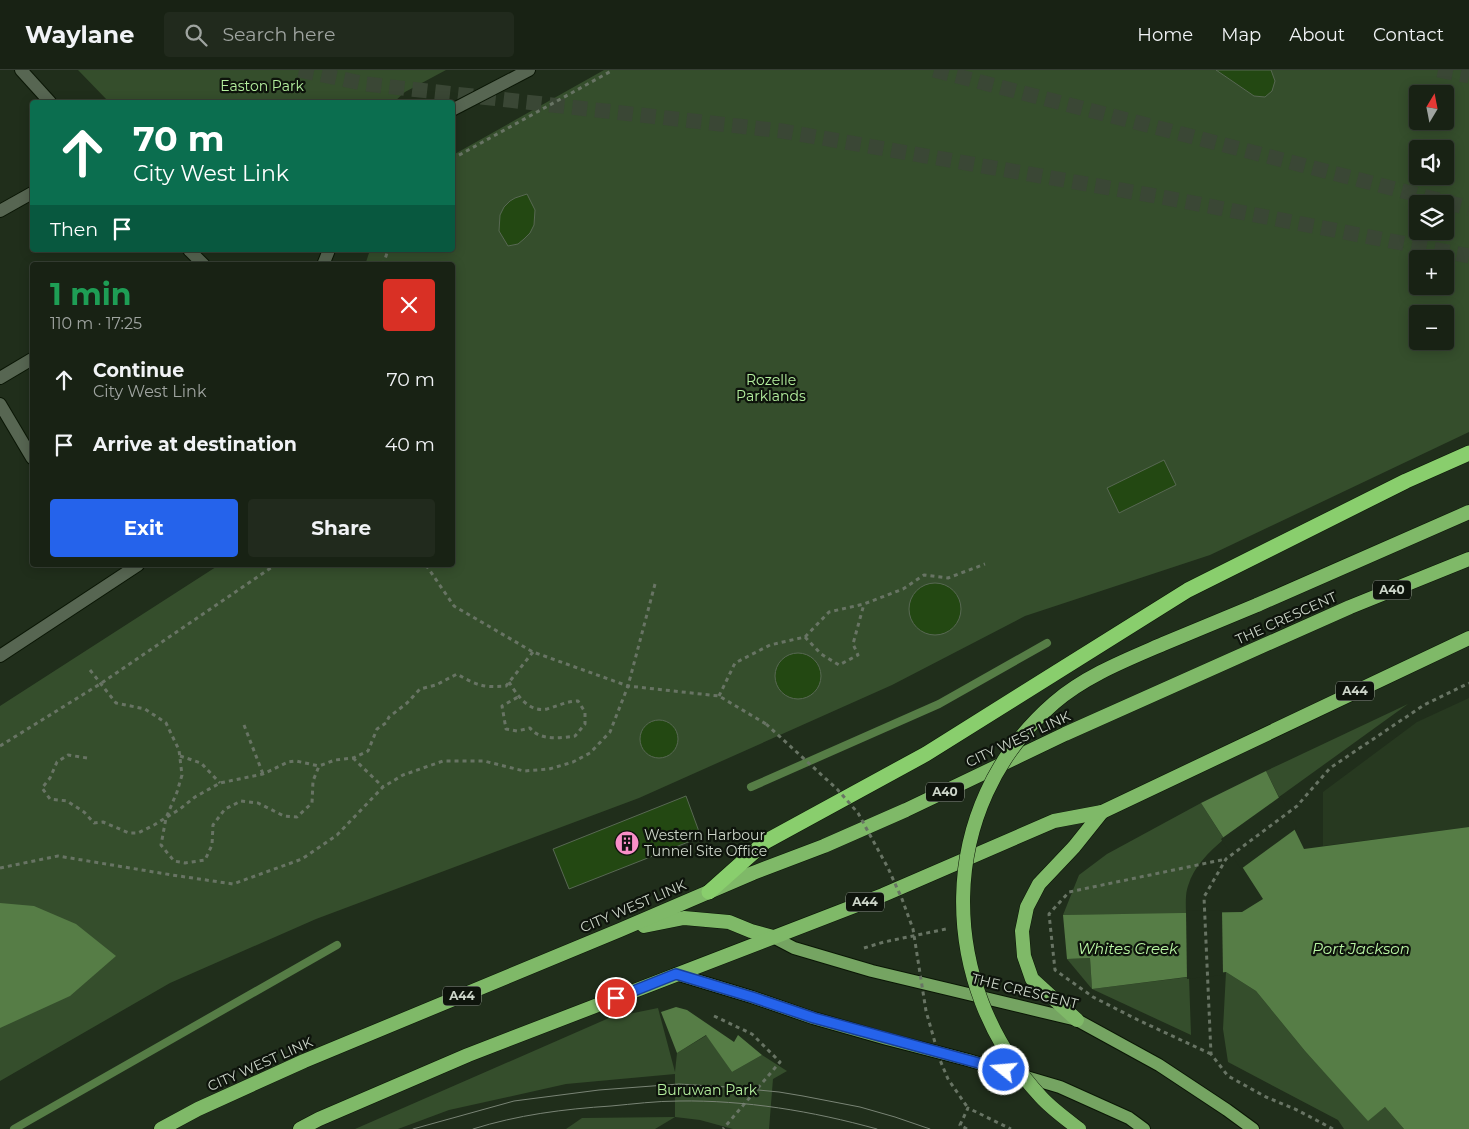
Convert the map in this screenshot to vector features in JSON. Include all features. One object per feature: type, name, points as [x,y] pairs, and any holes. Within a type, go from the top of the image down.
[{"type":"highway","points":[[709,892],[765,842],[926,754],[1188,590],[1406,481],[1469,454]]},
{"type":"highway","points":[[1079,1129],[1042,1098],[1017,1068],[991,1025],[969,961],[963,908],[963,882],[966,859],[975,822],[992,780],[1009,752],[1022,735],[1055,703],[1076,688],[1117,664],[1469,512]]},
{"type":"highway","name":"THE CRESCENT","points":[[1117,710],[1350,607],[1469,559]]},
{"type":"highway","name":"A44","points":[[300,1129],[468,1055],[883,895],[1054,821],[1102,812],[1469,638]]},
{"type":"highway","name":"CITY WEST LINK","points":[[161,1129],[198,1109],[304,1061],[753,873],[824,846],[906,810],[1117,710]]},
{"type":"highway","points":[[1077,1020],[1032,979],[1024,956],[1022,931],[1027,907],[1039,884],[1074,847],[1102,812]]},
{"type":"highway","points":[[620,930],[684,918],[729,922],[773,938]]},
{"type":"main road","points":[[21,70],[48,100]]},
{"type":"main road","points":[[455,108],[529,70]]},
{"type":"main road","points":[[0,211],[30,194]]},
{"type":"main road","points":[[191,252],[200,262]]},
{"type":"main road","points":[[0,378],[30,360]]},
{"type":"main road","points":[[0,404],[30,455]]},
{"type":"main road","points":[[0,656],[135,567]]},
{"type":"main road","name":"THE CRESCENT","points":[[773,938],[794,948],[872,971],[1077,1020],[1159,1065],[1253,1129]]},
{"type":"main road","points":[[676,974],[814,1018],[1060,1087],[1129,1118],[1144,1129]]},
{"type":"path","points":[[455,156],[613,70]]},
{"type":"path","points":[[719,696],[735,663],[770,645],[805,637],[829,612],[864,604],[903,589],[924,575],[948,578],[985,564]]},
{"type":"path","points":[[0,746],[100,684],[272,567]]},
{"type":"path","points":[[427,567],[454,606],[533,652],[628,686],[719,696],[766,724],[837,789],[858,813],[888,868],[902,900],[913,929],[926,1011],[940,1060],[948,1079],[968,1108],[1011,1129]]},
{"type":"path","points":[[0,868],[58,856],[233,884],[302,859],[337,835],[383,788],[403,775],[443,761],[484,761],[524,771],[549,769],[573,762],[590,753],[610,732],[628,686],[655,584]]},
{"type":"path","points":[[805,637],[821,654],[839,665],[858,655],[853,644],[864,604]]},
{"type":"path","points":[[86,758],[68,755],[57,762],[50,778],[42,788],[50,798],[67,801],[84,812],[94,823],[103,822],[129,833],[138,833],[166,818],[195,797],[220,783],[263,774],[296,760],[319,766],[368,752],[377,729],[386,723],[389,717],[407,703],[420,689],[436,685],[457,674],[478,686],[506,686],[533,652]]},
{"type":"path","points":[[90,670],[116,703],[145,709],[166,724],[179,750],[182,775],[166,818],[161,846],[174,861],[185,863],[205,860],[212,846],[213,826],[225,809],[241,801],[258,802],[284,816],[296,817],[312,803],[313,781],[319,766]]},
{"type":"path","points":[[509,682],[518,696],[530,707],[544,710],[570,701],[578,701],[585,712],[585,724],[575,736],[558,738],[533,733],[530,728],[517,731],[506,728],[502,706],[518,696]]},
{"type":"path","points":[[1211,1054],[1204,898],[1226,859],[1297,806],[1330,768],[1424,705],[1469,683]]},
{"type":"path","points":[[244,725],[263,774]]},
{"type":"path","points":[[180,756],[201,763],[220,783]]},
{"type":"path","points":[[352,758],[383,788]]},
{"type":"path","points":[[1226,859],[1069,892],[1049,914],[1055,970],[1093,997],[1211,1054],[1228,1076],[1266,1097],[1297,1110],[1333,1129]]},
{"type":"path","points":[[864,948],[948,928]]},
{"type":"path","points":[[714,1016],[752,1034],[780,1062],[723,1129]]},
{"type":"path","points":[[968,1108],[960,1126],[968,1129]]},
{"type":"shaded area","points":[[1469,698],[1469,827],[1323,846],[1323,792],[1417,722]]},
{"type":"green space","name":"Easton Park","points":[[78,70],[446,70],[405,92],[396,100],[107,100]]},
{"type":"green space","name":"Rozelle Parklands","points":[[604,70],[1469,70],[1469,432],[1210,555],[1025,616],[892,685],[639,798],[316,919],[170,983],[0,1081],[0,706],[216,567],[455,567],[455,262],[366,262],[369,252],[455,252],[455,154]]},
{"type":"green space","points":[[1408,704],[1279,797],[1266,771]]},
{"type":"green space","points":[[1201,803],[1224,839],[1208,854],[1194,872],[1187,889],[1186,914],[1063,915],[1079,875],[1107,854]]},
{"type":"green space","points":[[1090,958],[1092,989],[1067,959]]},
{"type":"green space","points":[[1226,972],[1256,991],[1305,1051],[1368,1120],[1385,1107],[1404,1129],[1344,1129],[1338,1120],[1228,1062],[1223,1029]]},
{"type":"green space","points":[[1189,977],[1191,1035],[1092,989]]},
{"type":"green space","name":"Buruwan Park","points":[[658,1008],[675,1072],[677,1053],[707,1035],[732,1072],[762,1055],[787,1071],[773,1079],[769,1129],[733,1129],[700,1120],[675,1117],[675,1074],[566,1084],[449,1110],[398,1129],[355,1129],[609,1018]]},
{"type":"green space","points":[[675,1117],[655,1129],[566,1129],[582,1118]]},
{"type":"water","name":"Port Jackson","points":[[1266,771],[1304,849],[1469,827],[1469,1129],[1404,1129],[1385,1107],[1368,1121],[1305,1051],[1256,991],[1226,972],[1092,989],[1090,958],[1067,959],[1063,915],[1242,912],[1263,899],[1201,803]]},
{"type":"water","points":[[0,903],[34,906],[76,924],[116,956],[70,996],[0,1028]]},
{"type":"water","points":[[676,1007],[687,1010],[734,1042],[738,1035],[762,1055],[732,1072],[706,1035],[677,1053],[661,1012]]},
{"type":"pier","points":[[1281,796],[1297,828],[1241,869],[1221,839]]},
{"type":"pier","points":[[1222,910],[1223,975],[1187,979],[1186,911]]},
{"type":"building","points":[[1216,70],[1271,70],[1275,81],[1272,91],[1265,97],[1254,96]]},
{"type":"building","points":[[527,194],[535,210],[534,225],[530,233],[518,244],[508,246],[499,231],[500,215],[510,201]]},
{"type":"building","points":[[1164,460],[1176,485],[1119,513],[1107,488]]},
{"type":"building","points":[[930,583],[940,583],[954,590],[961,604],[961,614],[954,628],[940,635],[930,635],[920,631],[913,624],[909,614],[909,604],[913,594],[920,587]]},
{"type":"building","points":[[793,653],[803,653],[817,663],[821,676],[817,689],[811,695],[803,699],[793,699],[779,689],[775,681],[775,671],[785,657]]},
{"type":"building","points":[[659,720],[672,726],[678,739],[672,752],[659,758],[646,752],[640,739],[646,726]]},
{"type":"building","name":"Western Harbour Tunnel Site Office","points":[[686,796],[701,837],[569,889],[553,849]]},
{"type":"waterway","points":[[751,787],[939,704],[1047,643]]},
{"type":"waterway","points":[[14,1129],[337,945]]},
{"type":"tunnel","points":[[299,70],[366,84],[782,131],[1167,198],[1469,256]]},
{"type":"tunnel","points":[[934,70],[1469,208]]},
{"type":"tunnel","points":[[1438,70],[1469,76]]},
{"type":"tram line","points":[[413,1129],[514,1101],[599,1090],[679,1084],[779,1092],[803,1096],[860,1107],[930,1129]]},
{"type":"tram line","points":[[473,1129],[524,1116],[558,1111],[679,1101],[729,1102],[778,1108],[828,1117],[877,1129]]},
{"type":"place","name":"Western Harbour Tunnel Site Office","points":[[627,843]]},
{"type":"route","points":[[616,998],[676,974],[814,1018],[1004,1070]]},
{"type":"water label","name":"Whites Creek","points":[[1128,949]]}]
